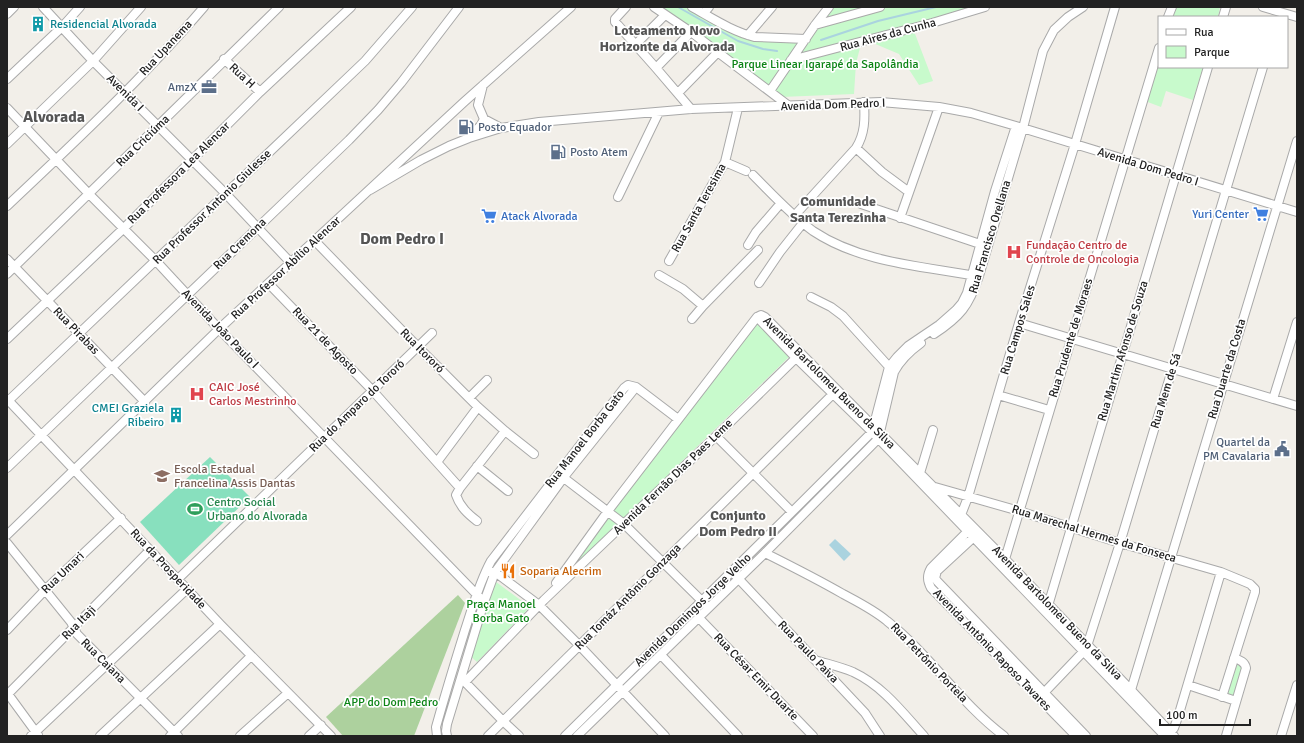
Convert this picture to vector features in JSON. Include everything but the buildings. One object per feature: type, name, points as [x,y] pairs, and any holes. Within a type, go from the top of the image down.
[{"type":"street","points":[[7,14],[14,7]]},
{"type":"street","name":"Avenida I","points":[[43,7],[93,61],[225,193],[291,263]]},
{"type":"street","points":[[7,79],[62,27],[80,7]]},
{"type":"street","points":[[7,144],[93,61],[141,7]]},
{"type":"street","name":"Rua Upanema","points":[[7,206],[56,160],[124,92],[176,39],[204,7]]},
{"type":"street","name":"Rua Criciúma","points":[[7,274],[279,7]]},
{"type":"street","name":"Rua Professora Lea Alencar","points":[[7,338],[123,229],[260,92],[351,7]]},
{"type":"street","name":"Rua Professor Antonio Giulesse","points":[[8,401],[78,333],[156,262],[225,193],[365,61],[412,7]]},
{"type":"street","name":"Rua Cremona","points":[[7,468],[349,140],[378,110],[401,83],[459,7]]},
{"type":"street","name":"Rua Professor Abílio Alencar","points":[[7,534],[75,470],[219,329],[464,102],[571,7]]},
{"type":"street","points":[[626,7],[617,17],[615,22],[678,93],[691,110]]},
{"type":"street","points":[[654,7],[691,32],[789,106]]},
{"type":"street","points":[[692,7],[706,10],[735,30],[748,35],[806,39]]},
{"type":"street","points":[[748,35],[772,7]]},
{"type":"street","points":[[770,91],[815,25],[830,7],[836,15],[846,17]]},
{"type":"street","points":[[815,25],[880,7]]},
{"type":"street","name":"Rua Aires da Cunha","points":[[791,60],[932,24],[984,7]]},
{"type":"street","points":[[1019,127],[1048,39],[1061,23],[1083,7]]},
{"type":"street","name":"Rua Campos Sales","points":[[961,515],[968,497],[1115,7]]},
{"type":"street","points":[[1263,7],[1297,17]]},
{"type":"street","points":[[635,45],[665,15]]},
{"type":"street","points":[[656,68],[691,32]]},
{"type":"street","name":"Rua Prudente de Moraes","points":[[1005,559],[1158,51]]},
{"type":"street","points":[[678,93],[718,52]]},
{"type":"street","name":"Rua H","points":[[224,60],[260,92]]},
{"type":"street","name":"Rua Martim Afonso de Souza","points":[[1045,613],[1049,604],[1070,527],[1208,68]]},
{"type":"street","name":"Rua Mem de Sá","points":[[1042,695],[1085,649],[1120,543],[1263,68]]},
{"type":"street","points":[[483,85],[478,105],[484,119],[501,128]]},
{"type":"street","points":[[464,102],[478,105]]},
{"type":"street","points":[[795,215],[856,148],[860,141],[865,121],[864,102]]},
{"type":"street","name":"Avenida Dom Pedro I","points":[[370,190],[421,160],[449,146],[501,128],[539,122],[659,112],[864,102],[939,107],[971,113],[1297,212]]},
{"type":"street","points":[[900,218],[939,107]]},
{"type":"street","name":"Avenida João Paulo I","points":[[7,108],[88,194],[156,262],[484,602]]},
{"type":"street","name":"Rua Santa Teresima","points":[[669,261],[725,162],[738,108]]},
{"type":"street","points":[[618,197],[659,112]]},
{"type":"street","points":[[469,138],[482,125],[484,119]]},
{"type":"street","name":"Rua Francisco Orellana","points":[[876,432],[892,370],[907,354],[954,321],[964,304],[973,294],[980,244],[995,191],[1019,127]]},
{"type":"street","name":"Rua Francisco Orellana","points":[[976,276],[1019,127]]},
{"type":"street","name":"Rua Duarte da Costa","points":[[1131,690],[1297,141]]},
{"type":"street","points":[[415,148],[414,150],[416,156],[421,160]]},
{"type":"street","points":[[856,148],[882,172],[909,192]]},
{"type":"street","points":[[725,162],[749,173],[803,223],[823,237],[841,246],[896,264],[920,266],[976,276]]},
{"type":"street","points":[[748,245],[756,232],[781,203]]},
{"type":"street","points":[[861,204],[980,244]]},
{"type":"street","points":[[759,283],[780,252],[803,223]]},
{"type":"street","name":"Rua Itororó","points":[[315,241],[478,407],[534,454]]},
{"type":"street","points":[[692,319],[758,250]]},
{"type":"street","name":"Rua Pirabas","points":[[7,259],[145,402]]},
{"type":"street","points":[[659,275],[683,289],[703,306]]},
{"type":"street","name":"Rua 21 de Agosto","points":[[269,284],[372,390],[460,488]]},
{"type":"street","points":[[811,297],[831,307],[843,316],[892,370]]},
{"type":"street","name":"Avenida Bartolomeu Bueno da Silva","points":[[757,317],[761,315],[765,317],[835,392],[920,473],[931,489],[961,515],[970,529]]},
{"type":"street","name":"Avenida Fernão Dias Paes Leme","points":[[541,602],[608,511],[757,317]]},
{"type":"street","points":[[1273,399],[1297,322]]},
{"type":"street","points":[[1019,324],[1297,406]]},
{"type":"street","name":"Rua do Amparo do Tororó","points":[[178,579],[325,438],[372,390],[432,334]]},
{"type":"street","name":"Avenida Fernão Dias Paes Leme","points":[[463,680],[478,667],[541,602],[799,355]]},
{"type":"street","points":[[469,398],[487,380]]},
{"type":"street","name":"Rua Manoel Borba Gato","points":[[437,736],[436,727],[452,670],[476,594],[491,561],[561,475],[636,387],[678,419]]},
{"type":"street","name":"Rua Tomáz Antônio Gonzaga","points":[[488,736],[835,392]]},
{"type":"street","points":[[998,395],[1049,410]]},
{"type":"street","name":"Rua da Prosperidade","points":[[8,401],[121,518],[220,624],[332,736]]},
{"type":"street","points":[[437,462],[478,407]]},
{"type":"street","points":[[920,473],[933,430]]},
{"type":"street","points":[[477,521],[464,510],[456,496],[460,488],[505,431]]},
{"type":"street","name":"Avenida Bartolomeu Bueno da Silva","points":[[876,432],[976,535],[1045,613],[1131,690],[1169,735]]},
{"type":"street","name":"Avenida Domingos Jorge Velho","points":[[565,736],[616,684],[876,432]]},
{"type":"street","name":"Avenida Domingos Jorge Velho","points":[[577,736],[765,553],[876,432]]},
{"type":"street","points":[[716,436],[792,512]]},
{"type":"street","points":[[477,466],[508,491]]},
{"type":"street","points":[[561,475],[624,524],[709,608]]},
{"type":"street","name":"Rua Manoel Borba Gato","points":[[447,736],[447,724],[463,680],[467,660],[484,602],[496,572],[561,475]]},
{"type":"street","name":"Rua Marechal Hermes da Fonseca","points":[[931,489],[968,497],[1019,511],[1120,543],[1221,572],[1250,584],[1255,588],[1255,592],[1234,658]]},
{"type":"street","name":"Rua Umari","points":[[7,630],[45,590],[121,518]]},
{"type":"street","name":"Avenida Antônio Raposo Tavares","points":[[970,529],[931,568],[928,574],[928,582],[934,584],[1042,695],[1086,736]]},
{"type":"street","name":"Avenida Bartolomeu Bueno da Silva","points":[[976,535],[1005,559],[1049,604],[1085,649],[1169,735]]},
{"type":"street","name":"Avenida Antônio Raposo Tavares","points":[[934,584],[937,571],[976,535]]},
{"type":"street","name":"Rua Caiana","points":[[7,543],[71,622],[76,634],[141,699],[174,735]]},
{"type":"street","name":"Rua Itaji","points":[[7,694],[150,550]]},
{"type":"street","name":"Rua Petrônio Portela","points":[[765,553],[848,596],[887,620],[907,638],[954,689],[995,730],[1004,736]]},
{"type":"street","points":[[485,572],[496,572],[541,602],[579,645],[665,736]]},
{"type":"street","name":"Rua Paulo Paiva","points":[[732,572],[865,713],[880,736]]},
{"type":"street","points":[[1169,735],[1178,717],[1188,686],[1221,572]]},
{"type":"street","points":[[7,694],[35,735],[106,664],[187,589]]},
{"type":"street","name":"Rua César Emir Duarte","points":[[699,618],[813,736]]},
{"type":"street","points":[[100,736],[220,624]]},
{"type":"street","points":[[459,649],[467,660],[478,667]]},
{"type":"street","points":[[660,655],[738,736]]},
{"type":"street","points":[[174,735],[251,656]]},
{"type":"street","points":[[1222,697],[1234,658],[1244,662],[1246,668],[1226,736]]},
{"type":"street","points":[[814,660],[853,672],[870,682],[889,698],[924,736]]},
{"type":"street","points":[[452,670],[519,736]]},
{"type":"street","points":[[1281,736],[1297,684]]},
{"type":"street","points":[[1188,686],[1236,701]]},
{"type":"street","points":[[240,736],[288,693]]},
{"type":"street","name":"Avenida Antônio Raposo Tavares","points":[[1042,695],[1076,736]]},
{"type":"street","points":[[309,736],[321,725]]},
{"type":"street","points":[[584,729],[590,736]]},
{"type":"green space","name":"Parque Linear Igarapé da Sapolândia","points":[[656,7],[687,7],[751,41],[789,41],[791,43],[805,42],[832,7],[878,7],[881,9],[891,7],[970,7],[912,26],[933,81],[919,85],[899,54],[873,43],[867,37],[859,40],[860,48],[856,63],[854,94],[781,97]]},
{"type":"green space","points":[[1173,7],[1220,7],[1218,16],[1170,16]]},
{"type":"green space","points":[[1158,56],[1158,68],[1203,68],[1193,100],[1166,91],[1161,107],[1145,101]]},
{"type":"green space","points":[[758,322],[791,355],[622,520],[567,577],[610,513]]},
{"type":"green space","name":"Centro Social Urbano do Alvorada","points":[[210,457],[250,497],[179,565],[140,522]]},
{"type":"green space","name":"Praça Manoel Borba Gato","points":[[492,579],[530,607],[477,662],[468,654]]},
{"type":"green space","name":"APP do Dom Pedro","points":[[458,595],[465,603],[414,736],[343,736],[326,717]]},
{"type":"green space","points":[[1240,657],[1247,659],[1236,696],[1227,694]]},
{"type":"water","points":[[835,539],[851,554],[844,561],[829,545]]},
{"type":"waterway","points":[[678,7],[738,41],[763,49],[777,51]]},
{"type":"waterway","points":[[821,40],[878,21],[936,7]]},
{"type":"place","name":"Residencial Alvorada","points":[[38,24]]},
{"type":"place","name":"AmzX","points":[[209,87]]},
{"type":"place","name":"Posto Equador","points":[[466,127]]},
{"type":"place","name":"Posto Atem","points":[[558,152]]},
{"type":"place","name":"Yuri Center","points":[[1261,214]]},
{"type":"place","name":"Atack Alvorada","points":[[489,216]]},
{"type":"place","name":"Fundação Centro de Controle de Oncologia","points":[[1014,252]]},
{"type":"place","name":"CAIC José Carlos Mestrinho","points":[[197,394]]},
{"type":"place","name":"CMEI Graziela Ribeiro","points":[[176,415]]},
{"type":"place","name":"Quartel da PM Cavalaria","points":[[1282,449]]},
{"type":"place","name":"Escola Estadual Francelina Assis Dantas","points":[[162,476]]},
{"type":"place","name":"Centro Social Urbano do Alvorada","points":[[195,509]]},
{"type":"place","name":"Soparia Alecrim","points":[[508,571]]},
{"type":"district","name":"Loteamento Novo Horizonte da Alvorada","points":[[667,38]]},
{"type":"district","name":"Alvorada","points":[[54,117]]},
{"type":"district","name":"Comunidade Santa Terezinha","points":[[838,210]]},
{"type":"district","name":"Dom Pedro I","points":[[402,239]]},
{"type":"district","name":"Conjunto Dom Pedro II","points":[[738,524]]}]
